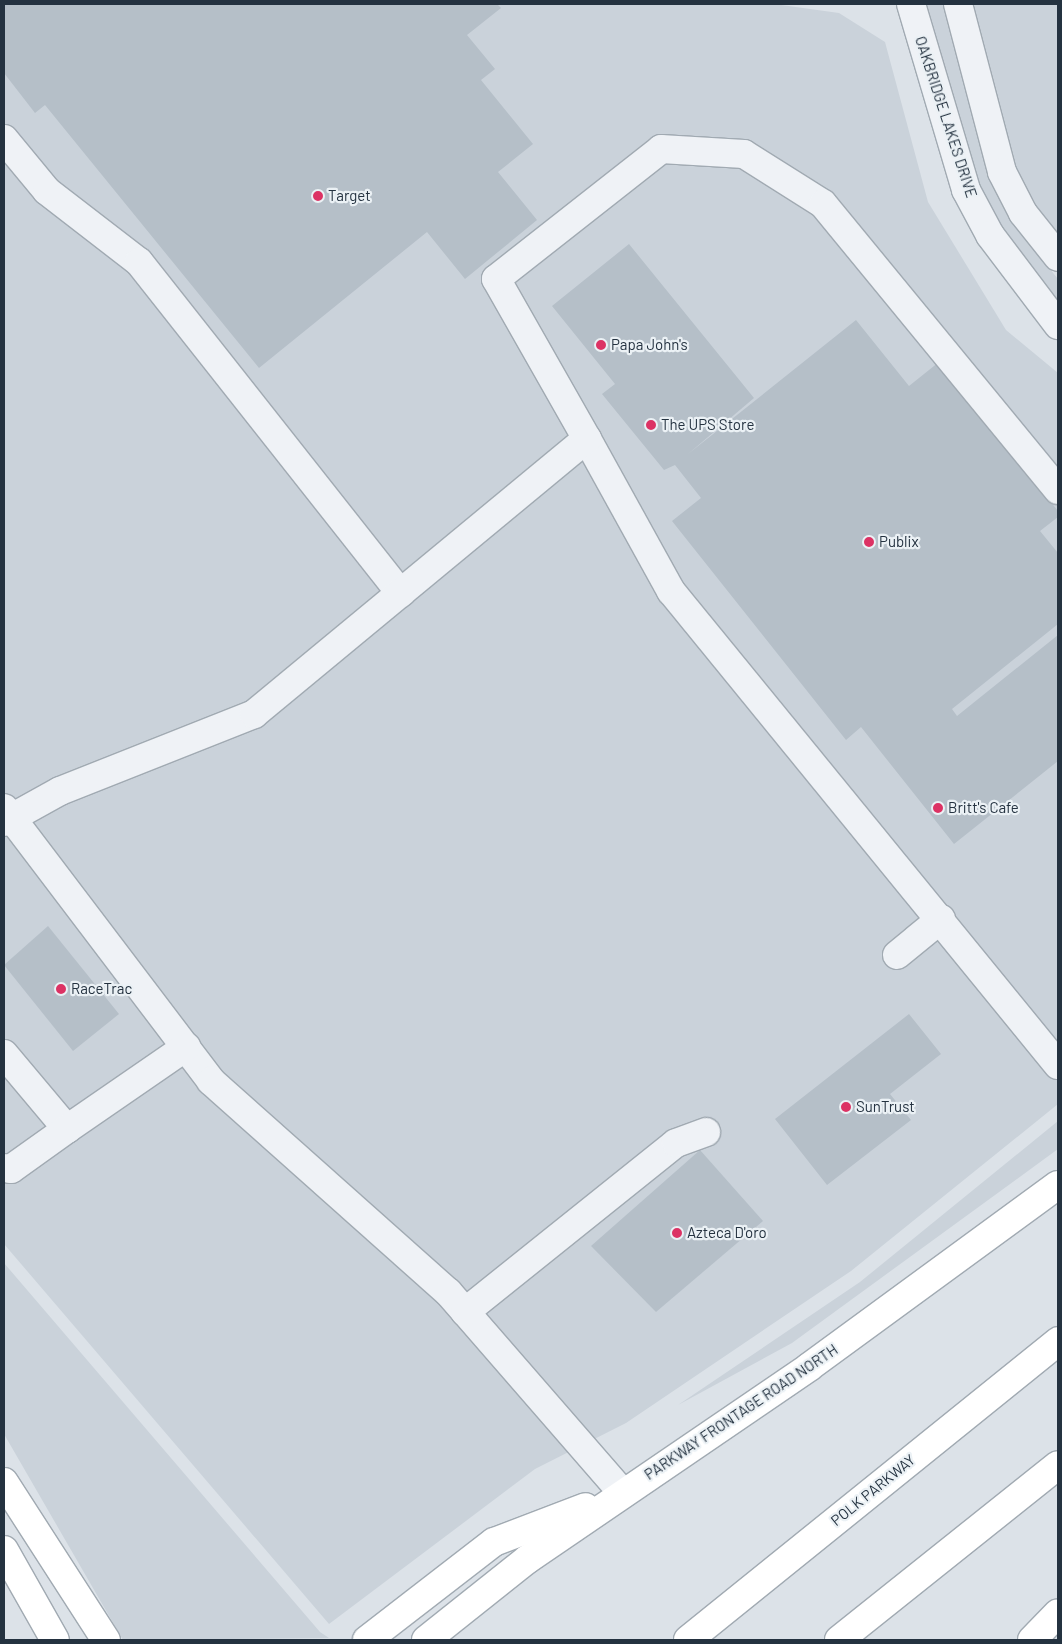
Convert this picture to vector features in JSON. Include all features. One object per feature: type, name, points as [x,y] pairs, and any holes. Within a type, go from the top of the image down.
[{"type":"main road","name":"PARKWAY FRONTAGE ROAD NORTH","points":[[426,1640],[623,1493],[808,1367],[1058,1185]]},
{"type":"main road","name":"POLK PARKWAY","points":[[688,1640],[1058,1341]]},
{"type":"main road","points":[[839,1640],[1058,1465]]},
{"type":"main road","points":[[4,1482],[106,1640]]},
{"type":"main road","points":[[367,1640],[494,1542],[623,1493]]},
{"type":"main road","points":[[4,1550],[55,1640]]},
{"type":"main road","points":[[1032,1640],[1058,1613]]},
{"type":"main road","points":[[1048,1640],[1058,1631]]},
{"type":"street","name":"OAKBRIDGE LAKES DRIVE","points":[[911,4],[966,190],[990,235],[1058,325]]},
{"type":"street","points":[[958,4],[1002,172],[1023,213],[1058,257]]},
{"type":"street","points":[[4,139],[47,192],[139,262],[400,593]]},
{"type":"street","points":[[1058,490],[823,204],[744,154],[661,149],[496,279],[671,592],[941,919],[1058,1065]]},
{"type":"street","points":[[587,439],[254,714],[5,816],[211,1081],[267,1135],[465,1312],[623,1493]]},
{"type":"street","points":[[897,955],[941,919]]},
{"type":"street","points":[[4,1168],[11,1169],[186,1047]]},
{"type":"street","points":[[4,1054],[67,1129]]},
{"type":"street","points":[[465,1312],[676,1144],[706,1132]]},
{"type":"shaded area","points":[[4,4],[774,4],[839,13],[885,42],[928,202],[1006,330],[1058,373],[1058,1104],[851,1271],[626,1423],[535,1469],[329,1624],[4,1244]]},
{"type":"shaded area","points":[[926,4],[943,4],[989,178],[1012,222],[1058,279],[1058,302],[1003,228],[980,185]]},
{"type":"shaded area","points":[[973,4],[1058,4],[1058,234],[1036,206],[1016,167]]},
{"type":"shaded area","points":[[1058,1121],[1058,1149],[792,1343],[678,1405],[860,1282]]},
{"type":"shaded area","points":[[4,1263],[320,1632],[329,1638],[123,1640],[4,1434]]},
{"type":"building","name":"Target","points":[[4,4],[497,4],[501,8],[467,35],[495,69],[481,80],[533,144],[498,172],[537,220],[465,279],[427,232],[259,368],[45,105],[35,113],[4,73]]},
{"type":"building","name":"Publix","points":[[629,244],[754,398],[688,454],[856,320],[909,386],[939,362],[1058,511],[1058,517],[1040,531],[1058,553],[1058,624],[952,709],[957,716],[1058,635],[1058,761],[954,844],[861,727],[846,740],[672,521],[701,498],[675,465],[664,470],[602,394],[615,384],[552,306]]},
{"type":"building","name":"RaceTrac","points":[[48,926],[119,1014],[73,1051],[4,965]]},
{"type":"building","name":"SunTrust","points":[[909,1014],[941,1054],[890,1094],[911,1120],[827,1185],[775,1119]]},
{"type":"building","name":"Azteca D'oro","points":[[700,1150],[763,1221],[656,1312],[591,1246]]},
{"type":"place","name":"Target","points":[[318,196]]},
{"type":"place","name":"Papa John's","points":[[601,345]]},
{"type":"place","name":"The UPS Store","points":[[651,425]]},
{"type":"place","name":"Publix","points":[[869,542]]},
{"type":"place","name":"Britt's Cafe","points":[[938,808]]},
{"type":"place","name":"RaceTrac","points":[[61,989]]},
{"type":"place","name":"SunTrust","points":[[846,1107]]},
{"type":"place","name":"Azteca D'oro","points":[[677,1233]]}]
